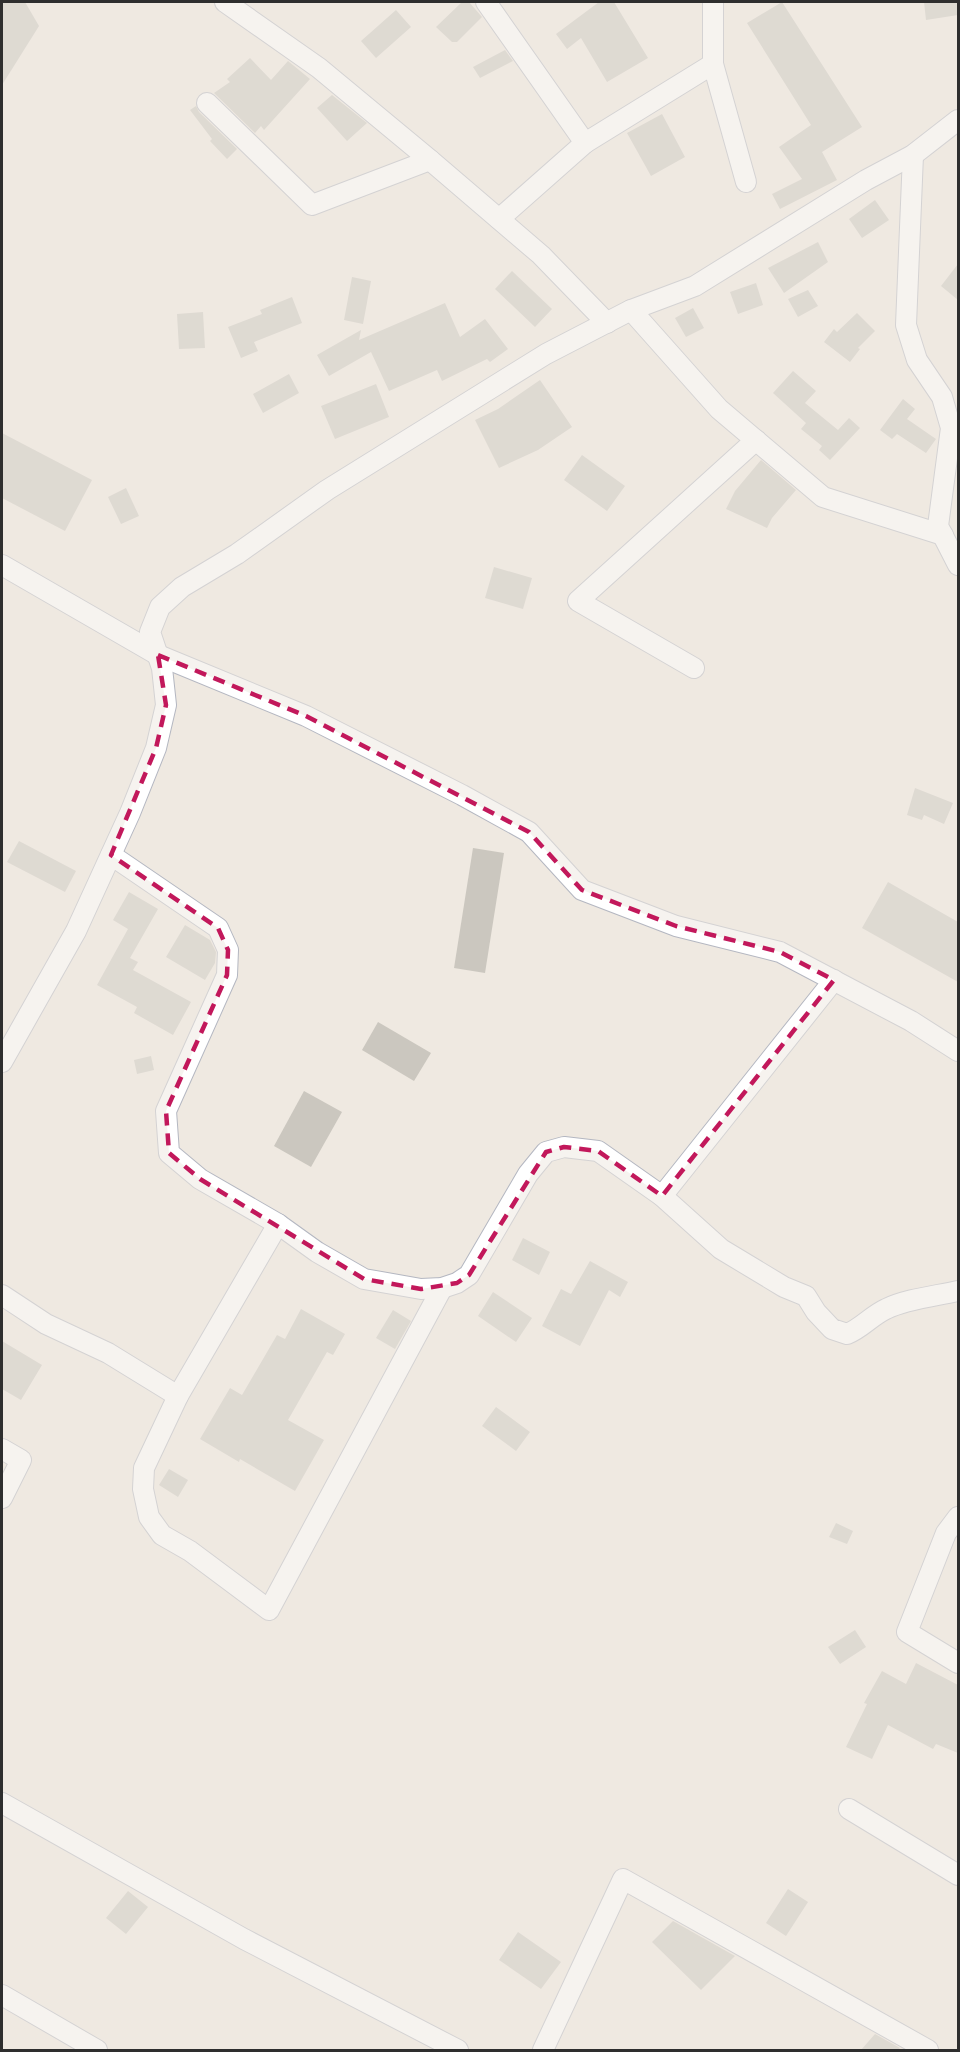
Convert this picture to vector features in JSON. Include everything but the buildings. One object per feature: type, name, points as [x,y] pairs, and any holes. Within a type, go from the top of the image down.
[{"type":"street","points":[[225,2],[319,68],[430,160],[541,255],[607,323]]},
{"type":"street","points":[[486,2],[585,143]]},
{"type":"street","points":[[713,2],[713,64],[746,182]]},
{"type":"street","points":[[499,219],[585,143],[713,64]]},
{"type":"street","points":[[207,103],[312,205],[430,160]]},
{"type":"street","points":[[2,1062],[76,931],[156,748],[166,705],[162,668],[150,632],[160,607],[182,587],[237,554],[327,490],[546,354],[631,310],[695,286],[866,180],[913,156],[958,120]]},
{"type":"street","points":[[913,156],[906,325],[916,360],[942,397],[951,428],[938,526],[958,565]]},
{"type":"street","points":[[631,310],[719,409],[823,497],[943,535]]},
{"type":"street","points":[[694,668],[578,601],[756,440]]},
{"type":"street","points":[[2,565],[158,655],[306,716],[462,795],[529,832],[582,890],[676,926],[780,952],[911,1021],[958,1051]]},
{"type":"street","points":[[111,855],[218,928],[228,950],[227,975],[166,1111],[169,1153],[200,1179],[278,1224],[317,1252],[364,1279],[421,1288],[442,1288],[457,1283],[469,1275],[528,1174],[546,1152],[564,1147],[598,1151],[662,1196],[721,1249],[784,1287],[806,1296],[816,1312],[832,1329],[847,1334],[861,1328],[877,1313],[889,1307],[958,1290]]},
{"type":"street","points":[[662,1196],[834,980]]},
{"type":"street","points":[[278,1224],[178,1396],[144,1468],[143,1489],[149,1517],[162,1535],[190,1551],[268,1610],[442,1288]]},
{"type":"street","points":[[2,1295],[46,1324],[108,1353],[178,1396]]},
{"type":"street","points":[[2,1449],[21,1460],[2,1498]]},
{"type":"street","points":[[958,1517],[946,1533],[907,1632],[958,1663]]},
{"type":"street","points":[[2,1803],[244,1940],[458,2050]]},
{"type":"street","points":[[849,1809],[958,1875]]},
{"type":"street","points":[[543,2050],[624,1879],[928,2050]]},
{"type":"street","points":[[2,1995],[97,2050]]},
{"type":"highlighted area","points":[[158,655],[306,716],[529,832],[582,890],[676,926],[780,952],[834,980],[662,1196],[598,1151],[564,1147],[546,1152],[469,1275],[457,1283],[421,1289],[364,1279],[200,1179],[169,1153],[166,1111],[227,975],[228,950],[218,928],[111,855],[156,748],[166,705]]}]
